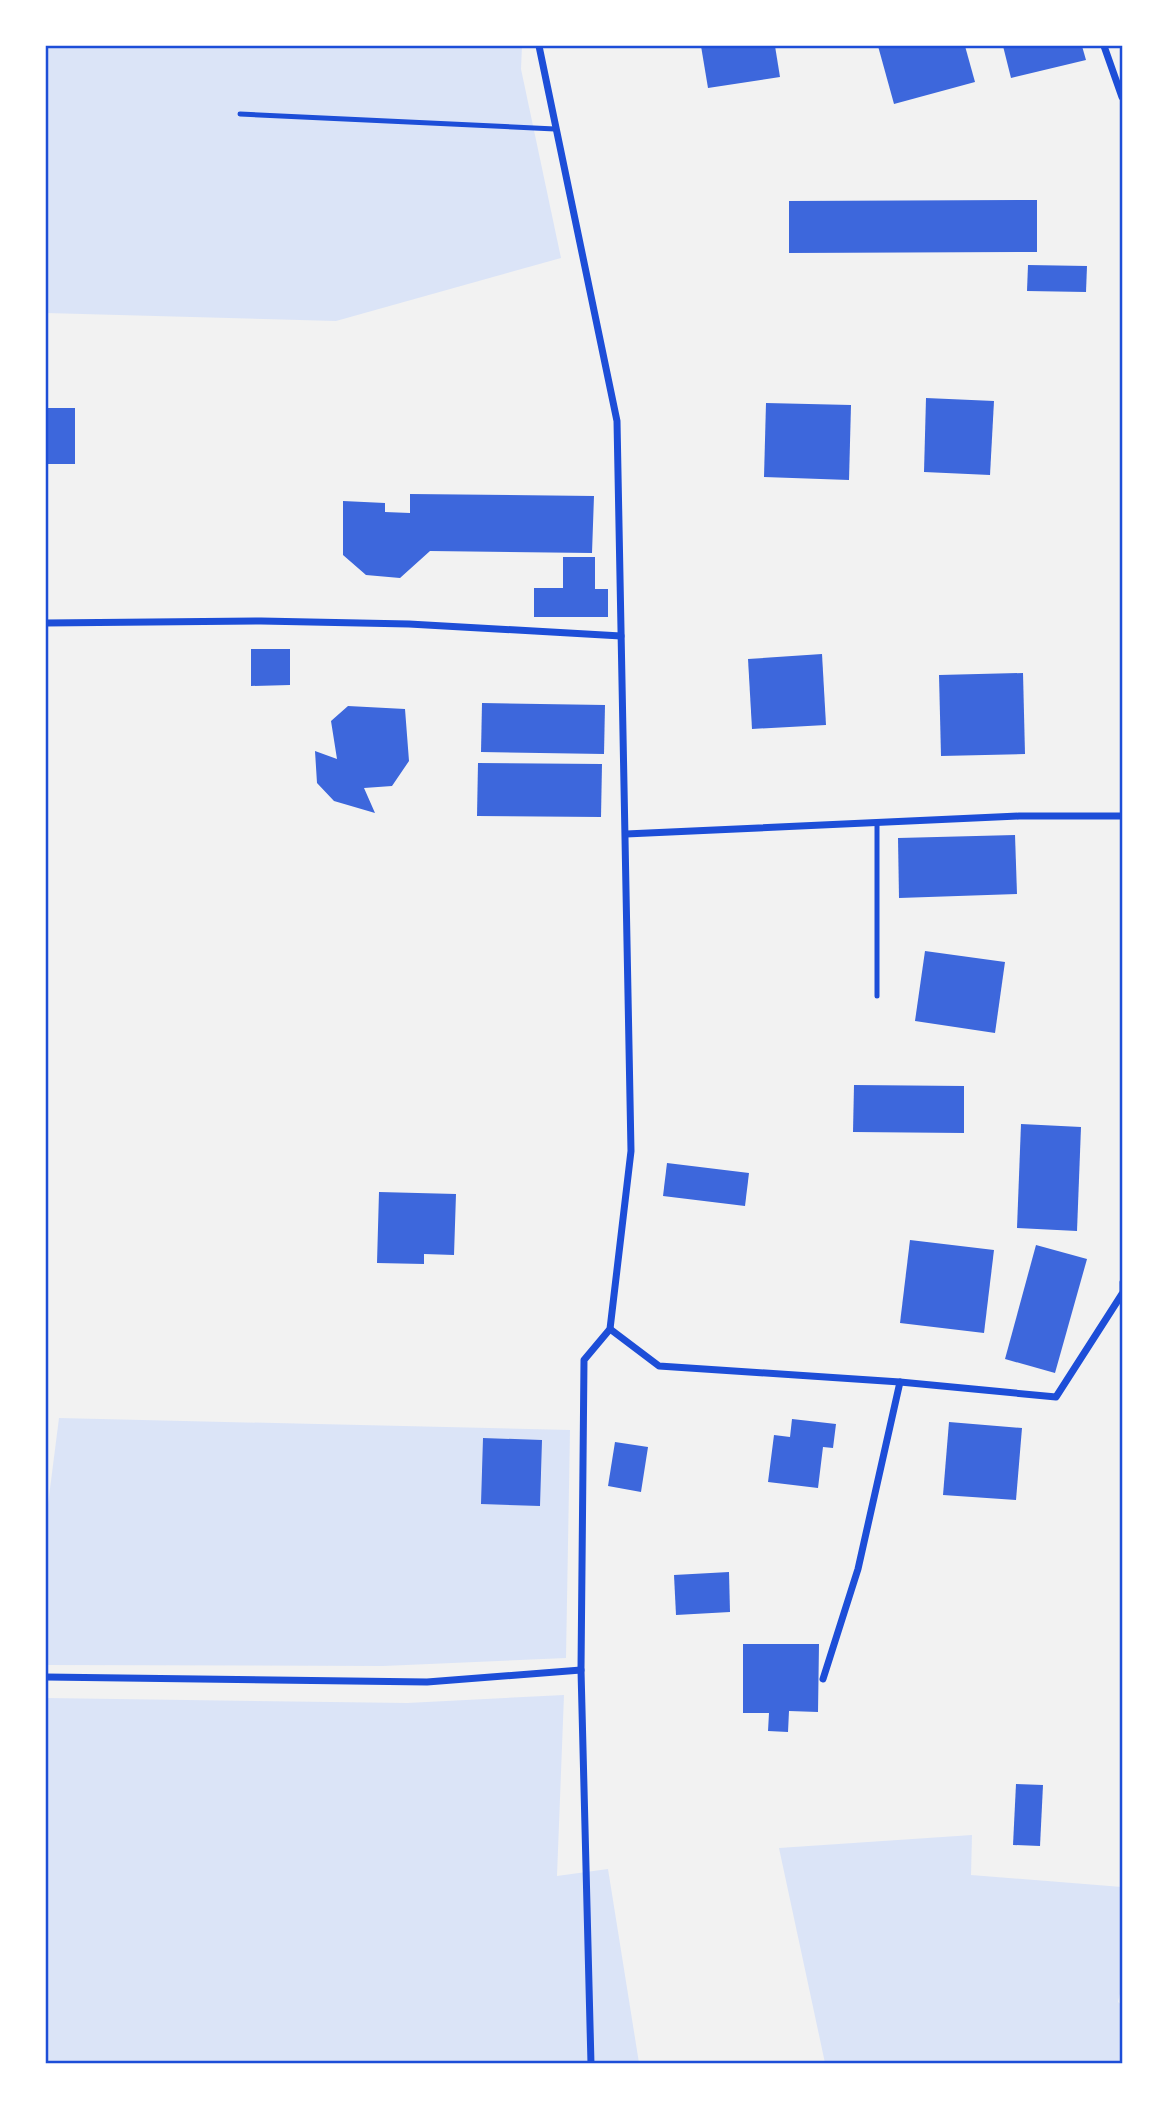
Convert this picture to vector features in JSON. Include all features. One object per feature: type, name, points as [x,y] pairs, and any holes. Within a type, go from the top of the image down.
[{"type":"street","points":[[539,46],[617,421],[631,1151],[610,1329],[584,1360],[581,1670],[591,2063]]},
{"type":"street","points":[[1104,46],[1122,97]]},
{"type":"street","points":[[46,623],[261,621],[396,624],[621,636]]},
{"type":"street","points":[[626,834],[1019,816],[1122,816]]},
{"type":"street","points":[[610,1329],[659,1366],[900,1382],[1056,1397],[1122,1294]]},
{"type":"street","points":[[823,1679],[858,1569],[900,1382]]},
{"type":"street","points":[[46,1677],[427,1682],[581,1670]]},
{"type":"lane","points":[[240,114],[555,129]]},
{"type":"lane","points":[[877,823],[877,996]]},
{"type":"lane","points":[[1122,1282],[1122,1294]]},
{"type":"shaded area","points":[[46,46],[522,46],[521,69],[561,258],[336,321],[46,313]]},
{"type":"shaded area","points":[[59,1418],[570,1430],[566,1658],[383,1666],[46,1665],[46,1520]]},
{"type":"shaded area","points":[[564,1695],[557,1876],[608,1869],[639,2063],[46,2064],[46,1698],[407,1703]]},
{"type":"shaded area","points":[[972,1835],[971,1875],[1122,1887],[1122,1985],[1118,2002],[1122,2005],[1122,2063],[825,2063],[779,1848]]},
{"type":"building","points":[[701,46],[775,46],[780,77],[708,88]]},
{"type":"building","points":[[878,46],[965,46],[975,82],[894,104]]},
{"type":"building","points":[[1003,46],[1082,46],[1086,60],[1011,78]]},
{"type":"building","points":[[1037,200],[1037,252],[789,253],[789,201]]},
{"type":"building","points":[[1028,265],[1087,266],[1086,292],[1027,291]]},
{"type":"building","points":[[926,398],[994,401],[990,475],[924,472]]},
{"type":"building","points":[[766,403],[851,405],[849,480],[764,477]]},
{"type":"building","points":[[46,408],[75,408],[75,464],[46,464]]},
{"type":"building","points":[[410,494],[594,496],[592,553],[430,551],[400,578],[366,575],[343,555],[343,501],[385,503],[385,512],[410,513]]},
{"type":"building","points":[[563,557],[595,557],[595,589],[608,589],[608,617],[534,617],[534,588],[563,588]]},
{"type":"building","points":[[251,649],[290,649],[290,685],[251,686]]},
{"type":"building","points":[[822,654],[826,725],[752,729],[748,659]]},
{"type":"building","points":[[1023,673],[1025,754],[941,756],[939,675]]},
{"type":"building","points":[[482,703],[605,705],[604,754],[481,752]]},
{"type":"building","points":[[348,706],[405,709],[409,761],[392,786],[364,788],[375,813],[334,801],[317,783],[315,751],[337,759],[331,721]]},
{"type":"building","points":[[478,763],[602,764],[601,817],[477,816]]},
{"type":"building","points":[[1015,835],[1017,894],[899,898],[898,838]]},
{"type":"building","points":[[925,951],[1005,962],[995,1033],[915,1021]]},
{"type":"building","points":[[854,1085],[964,1086],[964,1133],[853,1132]]},
{"type":"building","points":[[1021,1124],[1081,1127],[1077,1231],[1017,1228]]},
{"type":"building","points":[[667,1163],[749,1173],[745,1206],[663,1196]]},
{"type":"building","points":[[379,1192],[456,1194],[454,1255],[424,1254],[424,1264],[377,1263]]},
{"type":"building","points":[[910,1240],[994,1250],[984,1333],[900,1323]]},
{"type":"building","points":[[1036,1245],[1087,1259],[1055,1373],[1005,1359]]},
{"type":"building","points":[[792,1419],[836,1424],[833,1448],[823,1447],[818,1488],[768,1482],[774,1435],[790,1437]]},
{"type":"building","points":[[949,1422],[1022,1428],[1016,1500],[943,1495]]},
{"type":"building","points":[[483,1438],[542,1440],[540,1506],[481,1504]]},
{"type":"building","points":[[615,1442],[648,1447],[641,1492],[608,1486]]},
{"type":"building","points":[[729,1572],[730,1612],[676,1615],[674,1575]]},
{"type":"building","points":[[743,1644],[819,1644],[818,1712],[789,1711],[788,1732],[768,1731],[769,1713],[743,1713]]},
{"type":"building","points":[[1016,1784],[1043,1785],[1040,1846],[1013,1845]]}]
